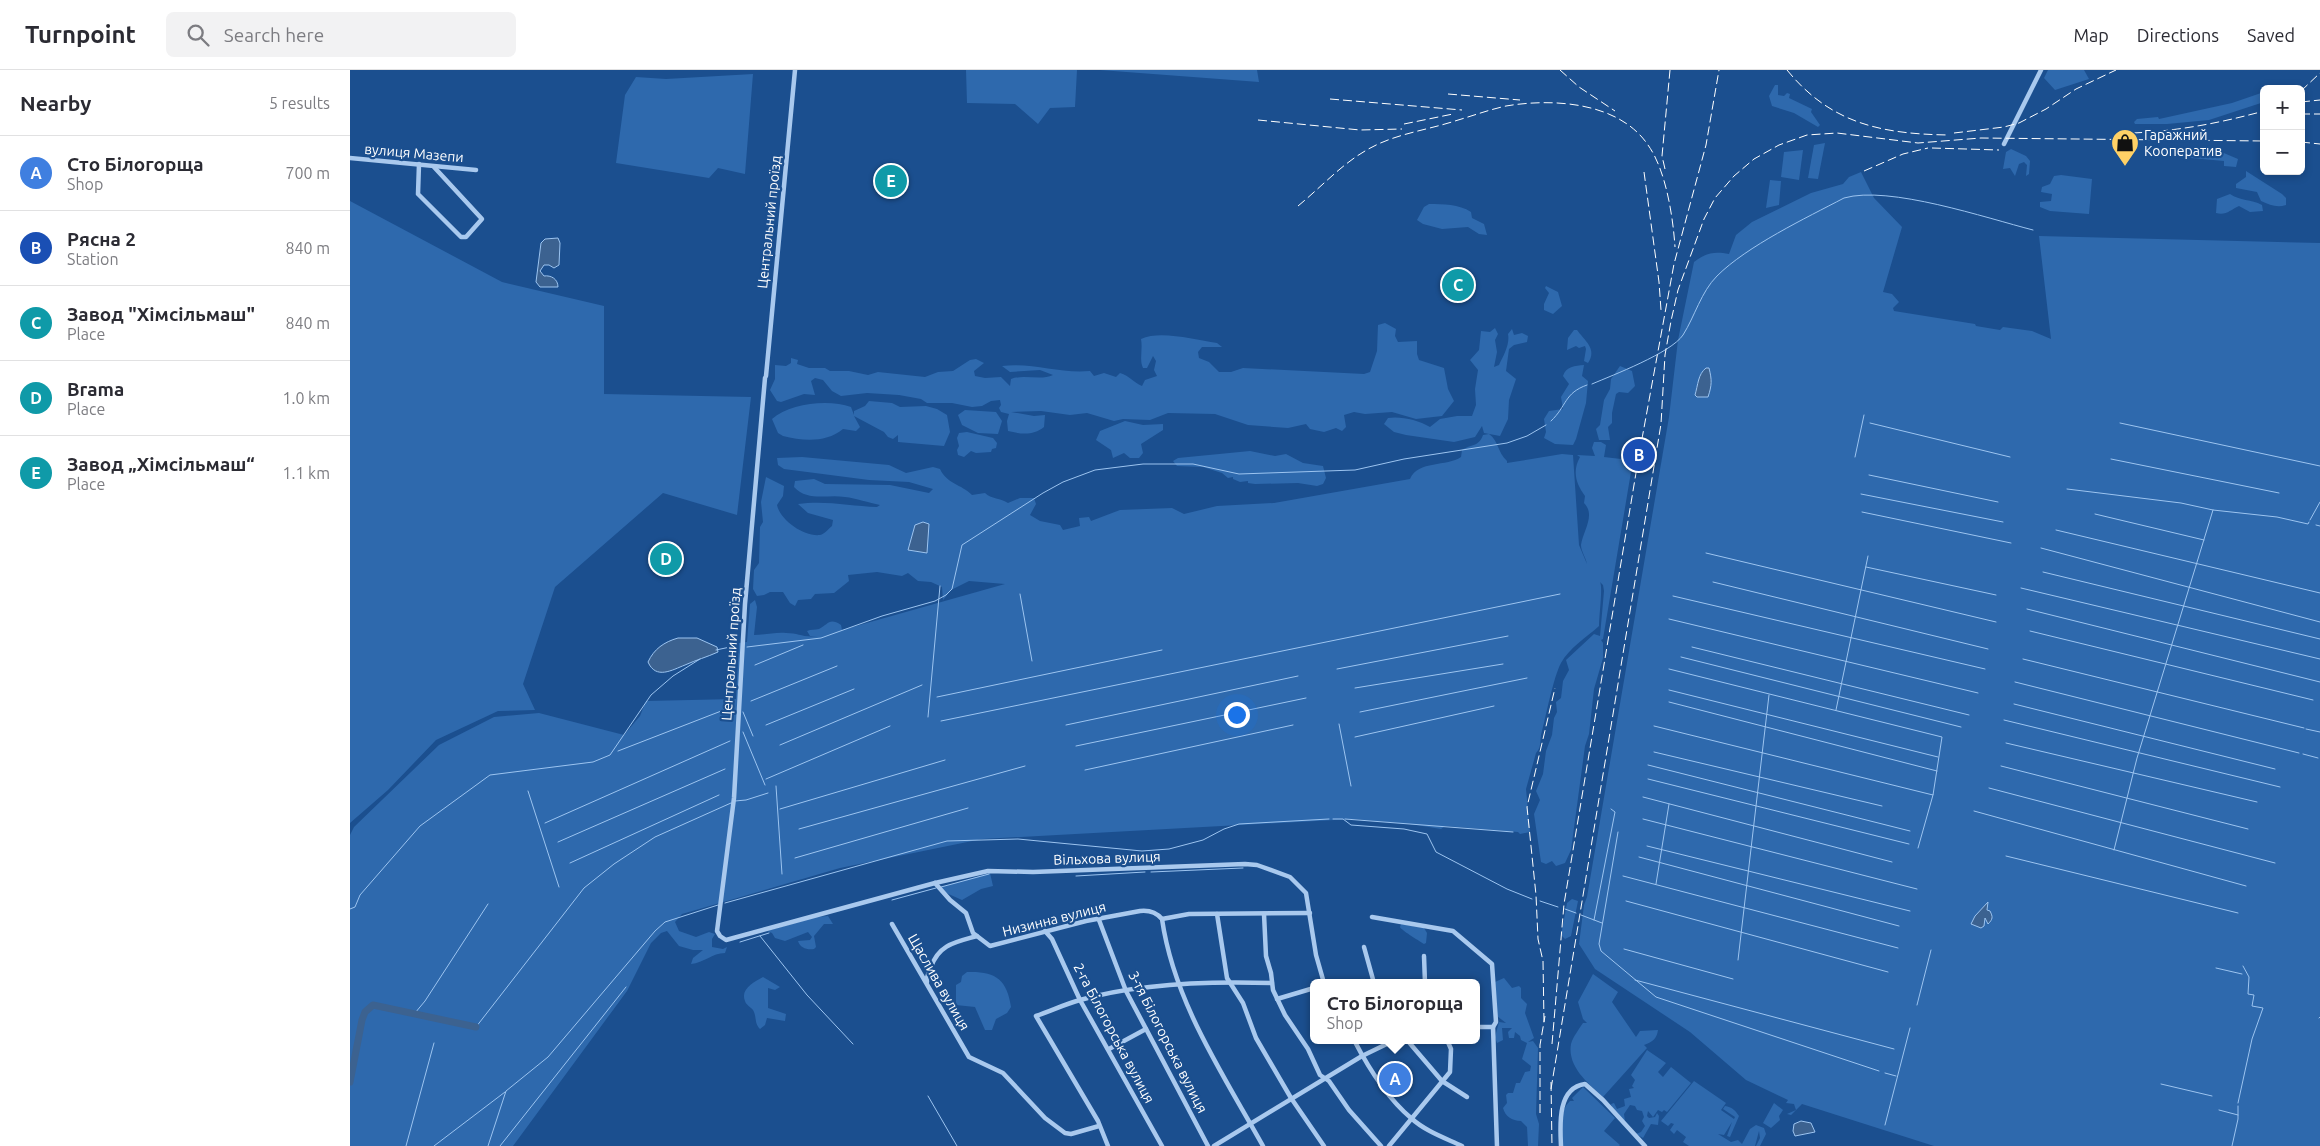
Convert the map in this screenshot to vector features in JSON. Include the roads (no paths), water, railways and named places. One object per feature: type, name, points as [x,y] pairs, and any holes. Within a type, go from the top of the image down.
[{"type":"street","name":"Центральний проїзд","points":[[717,931],[734,798],[745,604],[795,70]]},
{"type":"street","points":[[2004,144],[2041,70]]},
{"type":"street","name":"вулиця Мазепи","points":[[350,158],[476,170]]},
{"type":"street","points":[[419,164],[418,194],[462,237],[466,237],[482,219],[434,167]]},
{"type":"street","name":"Вільхова вулиця","points":[[717,931],[726,940],[935,883],[988,871],[1032,872],[1245,864],[1257,865],[1284,874],[1295,881],[1306,893],[1316,955],[1323,979]]},
{"type":"street","points":[[927,984],[926,978],[940,950],[951,943],[977,936],[969,925],[966,913],[950,900],[935,883]]},
{"type":"street","name":"Низинна вулиця","points":[[977,936],[990,946],[1045,931],[1148,910],[1162,919]]},
{"type":"street","points":[[1263,1146],[1200,1032],[1178,984],[1162,919],[1180,915],[1310,913]]},
{"type":"street","points":[[1217,914],[1224,966],[1230,982],[1243,1003],[1256,1038],[1291,1098],[1324,1146]]},
{"type":"street","points":[[1264,914],[1266,956],[1277,999],[1285,1015],[1308,1050],[1320,1075],[1381,1146]]},
{"type":"street","points":[[1372,917],[1453,931],[1492,964],[1496,1022],[1493,1027],[1497,1146]]},
{"type":"street","name":"3-тя Білогорська вулиця","points":[[1099,920],[1126,991],[1208,1146]]},
{"type":"street","name":"Щаслива вулиця","points":[[892,924],[969,1057],[1003,1073],[1045,1118],[1065,1133],[1071,1134],[1099,1126]]},
{"type":"street","name":"2-га Білогорська вулиця","points":[[1045,931],[1052,939],[1080,1000],[1162,1146]]},
{"type":"street","points":[[1364,947],[1373,979]]},
{"type":"street","points":[[1424,956],[1426,979]]},
{"type":"street","points":[[1108,1146],[1098,1121],[1036,1016],[1080,1000],[1126,991],[1178,984],[1272,983]]},
{"type":"street","points":[[1277,999],[1310,989]]},
{"type":"street","points":[[1480,1027],[1493,1027]]},
{"type":"street","points":[[1109,1050],[1146,1029]]},
{"type":"street","points":[[1356,1044],[1362,1056],[1396,1103],[1412,1119],[1427,1129],[1462,1146]]},
{"type":"street","points":[[1214,1146],[1362,1056],[1387,1044]]},
{"type":"street","points":[[1410,1044],[1442,1081],[1467,1097]]},
{"type":"street","points":[[1389,1146],[1451,1068],[1451,1049],[1449,1044]]},
{"type":"street","points":[[1561,1146],[1564,1101],[1571,1090],[1576,1086],[1585,1084],[1603,1100],[1645,1146]]},
{"type":"waterway","points":[[1592,384],[1641,363],[1677,342],[1687,328],[1711,282],[1717,276],[1760,243],[1844,198],[1863,195],[1911,199],[2033,230]]},
{"type":"waterway","points":[[1551,421],[1570,396],[1587,385]]},
{"type":"waterway","points":[[1855,457],[1864,415]]},
{"type":"waterway","points":[[1870,423],[2010,457]]},
{"type":"waterway","points":[[2120,423],[2320,466]]},
{"type":"waterway","points":[[747,647],[821,638],[882,616],[935,601],[952,589],[962,545],[1043,493],[1063,482],[1095,470],[1143,464],[1193,464],[1239,474],[1355,470],[1404,459],[1507,443],[1527,436],[1546,425]]},
{"type":"waterway","points":[[2111,459],[2279,493]]},
{"type":"waterway","points":[[1869,475],[1998,502]]},
{"type":"waterway","points":[[2067,489],[2181,503],[2213,510],[2277,517],[2308,524],[2309,522]]},
{"type":"waterway","points":[[1861,494],[2003,522]]},
{"type":"waterway","points":[[2310,520],[2320,502]]},
{"type":"waterway","points":[[2114,850],[2137,758],[2213,510]]},
{"type":"waterway","points":[[1862,512],[2011,543]]},
{"type":"waterway","points":[[2095,514],[2204,540]]},
{"type":"waterway","points":[[2316,525],[2320,526]]},
{"type":"waterway","points":[[2056,530],[2320,593]]},
{"type":"waterway","points":[[2041,548],[2320,622]]},
{"type":"waterway","points":[[1706,553],[1996,622]]},
{"type":"waterway","points":[[1836,710],[1868,556]]},
{"type":"waterway","points":[[1866,567],[1996,595]]},
{"type":"waterway","points":[[2043,572],[2320,639]]},
{"type":"waterway","points":[[1713,582],[1988,649]]},
{"type":"waterway","points":[[928,717],[940,586]]},
{"type":"waterway","points":[[2021,588],[2320,659]]},
{"type":"waterway","points":[[1020,594],[1032,661]]},
{"type":"waterway","points":[[941,721],[1560,594]]},
{"type":"waterway","points":[[1673,596],[1985,669]]},
{"type":"waterway","points":[[2027,609],[2320,682]]},
{"type":"waterway","points":[[1669,619],[1978,693]]},
{"type":"waterway","points":[[2030,631],[2313,700]]},
{"type":"waterway","points":[[1337,669],[1508,636]]},
{"type":"waterway","points":[[755,665],[803,645]]},
{"type":"waterway","points":[[716,650],[735,646]]},
{"type":"waterway","points":[[1692,647],[1969,715]]},
{"type":"waterway","points":[[937,697],[1162,650]]},
{"type":"waterway","points":[[1681,657],[1961,727]]},
{"type":"waterway","points":[[350,909],[355,907],[360,895],[420,826],[490,775],[593,762],[610,755],[651,695],[673,676],[700,659]]},
{"type":"waterway","points":[[2023,659],[2304,728]]},
{"type":"waterway","points":[[1355,688],[1503,664]]},
{"type":"waterway","points":[[751,701],[837,666]]},
{"type":"waterway","points":[[1654,726],[1933,795],[1942,737],[1669,669]]},
{"type":"waterway","points":[[1066,725],[1298,676]]},
{"type":"waterway","points":[[1360,712],[1527,678]]},
{"type":"waterway","points":[[2015,682],[2299,753]]},
{"type":"waterway","points":[[780,745],[922,685]]},
{"type":"waterway","points":[[766,725],[854,689]]},
{"type":"waterway","points":[[1669,690],[1938,757]]},
{"type":"waterway","points":[[1738,960],[1769,695]]},
{"type":"waterway","points":[[1076,746],[1306,698]]},
{"type":"waterway","points":[[1669,702],[1937,771]]},
{"type":"waterway","points":[[2014,704],[2275,769]]},
{"type":"waterway","points":[[1355,737],[1494,706]]},
{"type":"waterway","points":[[618,751],[729,708]]},
{"type":"waterway","points":[[743,712],[753,736]]},
{"type":"waterway","points":[[2004,720],[2280,787]]},
{"type":"waterway","points":[[1339,724],[1351,786]]},
{"type":"waterway","points":[[1085,770],[1293,725]]},
{"type":"waterway","points":[[766,779],[890,726]]},
{"type":"waterway","points":[[2306,729],[2320,732]]},
{"type":"waterway","points":[[743,732],[765,785]]},
{"type":"waterway","points":[[545,823],[730,741]]},
{"type":"waterway","points":[[2006,743],[2257,802]]},
{"type":"waterway","points":[[1654,752],[1882,806]]},
{"type":"waterway","points":[[2303,754],[2318,758]]},
{"type":"waterway","points":[[780,809],[945,760]]},
{"type":"waterway","points":[[1648,765],[1910,831]]},
{"type":"waterway","points":[[799,829],[1025,766]]},
{"type":"waterway","points":[[2001,766],[2248,829]]},
{"type":"waterway","points":[[558,842],[725,769]]},
{"type":"waterway","points":[[1648,779],[1909,844]]},
{"type":"waterway","points":[[776,786],[782,874]]},
{"type":"waterway","points":[[1989,788],[2275,863]]},
{"type":"waterway","points":[[528,791],[559,887]]},
{"type":"waterway","points":[[735,801],[746,800],[768,793]]},
{"type":"waterway","points":[[570,863],[719,795]]},
{"type":"waterway","points":[[1918,848],[1933,795]]},
{"type":"waterway","points":[[1643,797],[1892,862]]},
{"type":"waterway","points":[[476,1027],[584,888],[614,864],[655,837],[731,803]]},
{"type":"waterway","points":[[1656,884],[1669,804]]},
{"type":"waterway","points":[[795,858],[968,808]]},
{"type":"waterway","points":[[1594,920],[1615,812],[1611,809]]},
{"type":"waterway","points":[[1974,811],[2246,886]]},
{"type":"waterway","points":[[725,903],[947,841],[1018,839],[1142,851],[1169,849],[1203,840],[1224,829],[1239,824],[1329,819]]},
{"type":"waterway","points":[[1333,819],[1343,819],[1351,825],[1404,829],[1427,834],[1436,852],[1507,889],[1532,899]]},
{"type":"waterway","points":[[1345,819],[1513,832]]},
{"type":"waterway","points":[[1643,819],[1917,889]]},
{"type":"waterway","points":[[1618,832],[1599,944],[1601,951],[1656,997],[1879,1071]]},
{"type":"waterway","points":[[1647,846],[1910,911]]},
{"type":"waterway","points":[[2006,856],[2238,913]]},
{"type":"waterway","points":[[1639,857],[1899,926]]},
{"type":"waterway","points":[[1151,872],[1243,868]]},
{"type":"waterway","points":[[1076,876],[1145,872]]},
{"type":"waterway","points":[[941,887],[989,874]]},
{"type":"waterway","points":[[1623,876],[1898,948]]},
{"type":"waterway","points":[[892,900],[936,888]]},
{"type":"waterway","points":[[1540,901],[1558,907]]},
{"type":"waterway","points":[[1626,901],[1888,972]]},
{"type":"waterway","points":[[415,1013],[425,1001],[488,904]]},
{"type":"waterway","points":[[488,1146],[506,1091],[548,1057],[655,931],[665,922],[718,905]]},
{"type":"waterway","points":[[1565,909],[1576,913]]},
{"type":"waterway","points":[[1581,915],[1602,923]]},
{"type":"waterway","points":[[740,942],[769,933]]},
{"type":"waterway","points":[[760,936],[807,995],[853,1044]]},
{"type":"waterway","points":[[1624,949],[1733,979]]},
{"type":"waterway","points":[[1917,1005],[1931,950]]},
{"type":"waterway","points":[[2238,1103],[2252,1039],[2263,1008],[2252,1006],[2254,995],[2248,994],[2249,977],[2243,966]]},
{"type":"waterway","points":[[2216,968],[2242,974]]},
{"type":"waterway","points":[[1635,980],[1894,1049]]},
{"type":"waterway","points":[[500,1146],[626,987]]},
{"type":"waterway","points":[[350,1082],[362,1020],[365,1012],[373,1005],[476,1027]]},
{"type":"waterway","points":[[1885,1125],[1910,1028]]},
{"type":"waterway","points":[[406,1146],[434,1043]]},
{"type":"waterway","points":[[1885,1073],[1896,1076]]},
{"type":"waterway","points":[[2161,1084],[2212,1096]]},
{"type":"waterway","points":[[434,1146],[505,1092]]},
{"type":"waterway","points":[[928,1096],[957,1146]]},
{"type":"waterway","points":[[2232,1146],[2238,1119],[2238,1106]]},
{"type":"waterway","points":[[2219,1110],[2238,1115]]},
{"type":"railway","points":[[1560,70],[1579,87],[1615,111]]},
{"type":"railway","points":[[1665,169],[1662,156],[1670,70]]},
{"type":"railway","points":[[1552,1044],[1564,904],[1639,455],[1674,264],[1706,145],[1719,70]]},
{"type":"railway","points":[[1787,70],[1821,103],[1859,122],[1902,132],[1949,135]]},
{"type":"railway","points":[[1954,133],[2004,127],[2019,123],[2046,109],[2076,89],[2116,70]]},
{"type":"railway","points":[[2305,87],[2320,73]]},
{"type":"railway","points":[[1448,94],[1520,100]]},
{"type":"railway","points":[[1330,99],[1462,110]]},
{"type":"railway","points":[[2305,102],[2320,100]]},
{"type":"railway","points":[[1298,206],[1348,163],[1376,145],[1409,133],[1506,106],[1564,103],[1584,106],[1620,120],[1636,131],[1648,145],[1660,167],[1668,194],[1675,247]]},
{"type":"railway","points":[[2133,133],[2199,126],[2260,112]]},
{"type":"railway","points":[[1404,124],[1453,114]]},
{"type":"railway","points":[[2305,114],[2320,114]]},
{"type":"railway","points":[[1258,120],[1360,130],[1402,129]]},
{"type":"railway","points":[[1551,1089],[1661,424],[1665,355],[1671,321],[1678,290],[1704,219],[1715,198],[1734,176],[1754,159],[1779,145],[1807,135],[1837,133],[1918,143],[1981,138],[2260,141]]},
{"type":"railway","points":[[2305,142],[2320,144]]},
{"type":"railway","points":[[1864,171],[1903,154],[1928,148]]},
{"type":"railway","points":[[1932,148],[1999,150]]},
{"type":"railway","points":[[1644,172],[1661,310]]},
{"type":"railway","points":[[1544,1022],[1543,961],[1538,939],[1536,895],[1527,807],[1555,688]]},
{"type":"railway","points":[[1540,1113],[1540,1045],[1545,1016]]},
{"type":"railway","points":[[1551,1082],[1552,1146]]},
{"type":"place","name":"Гаражний Кооператив","points":[[2125,167]]},
{"type":"place","name":"Завод „Хімсільмаш“","points":[[891,181]]},
{"type":"place","name":"Завод \"Хімсільмаш\"","points":[[1458,285]]},
{"type":"place","name":"Рясна 2","points":[[1639,455]]},
{"type":"place","name":"Brama","points":[[666,559]]},
{"type":"place","name":"Сто Білогорща","points":[[1395,1079]]}]
